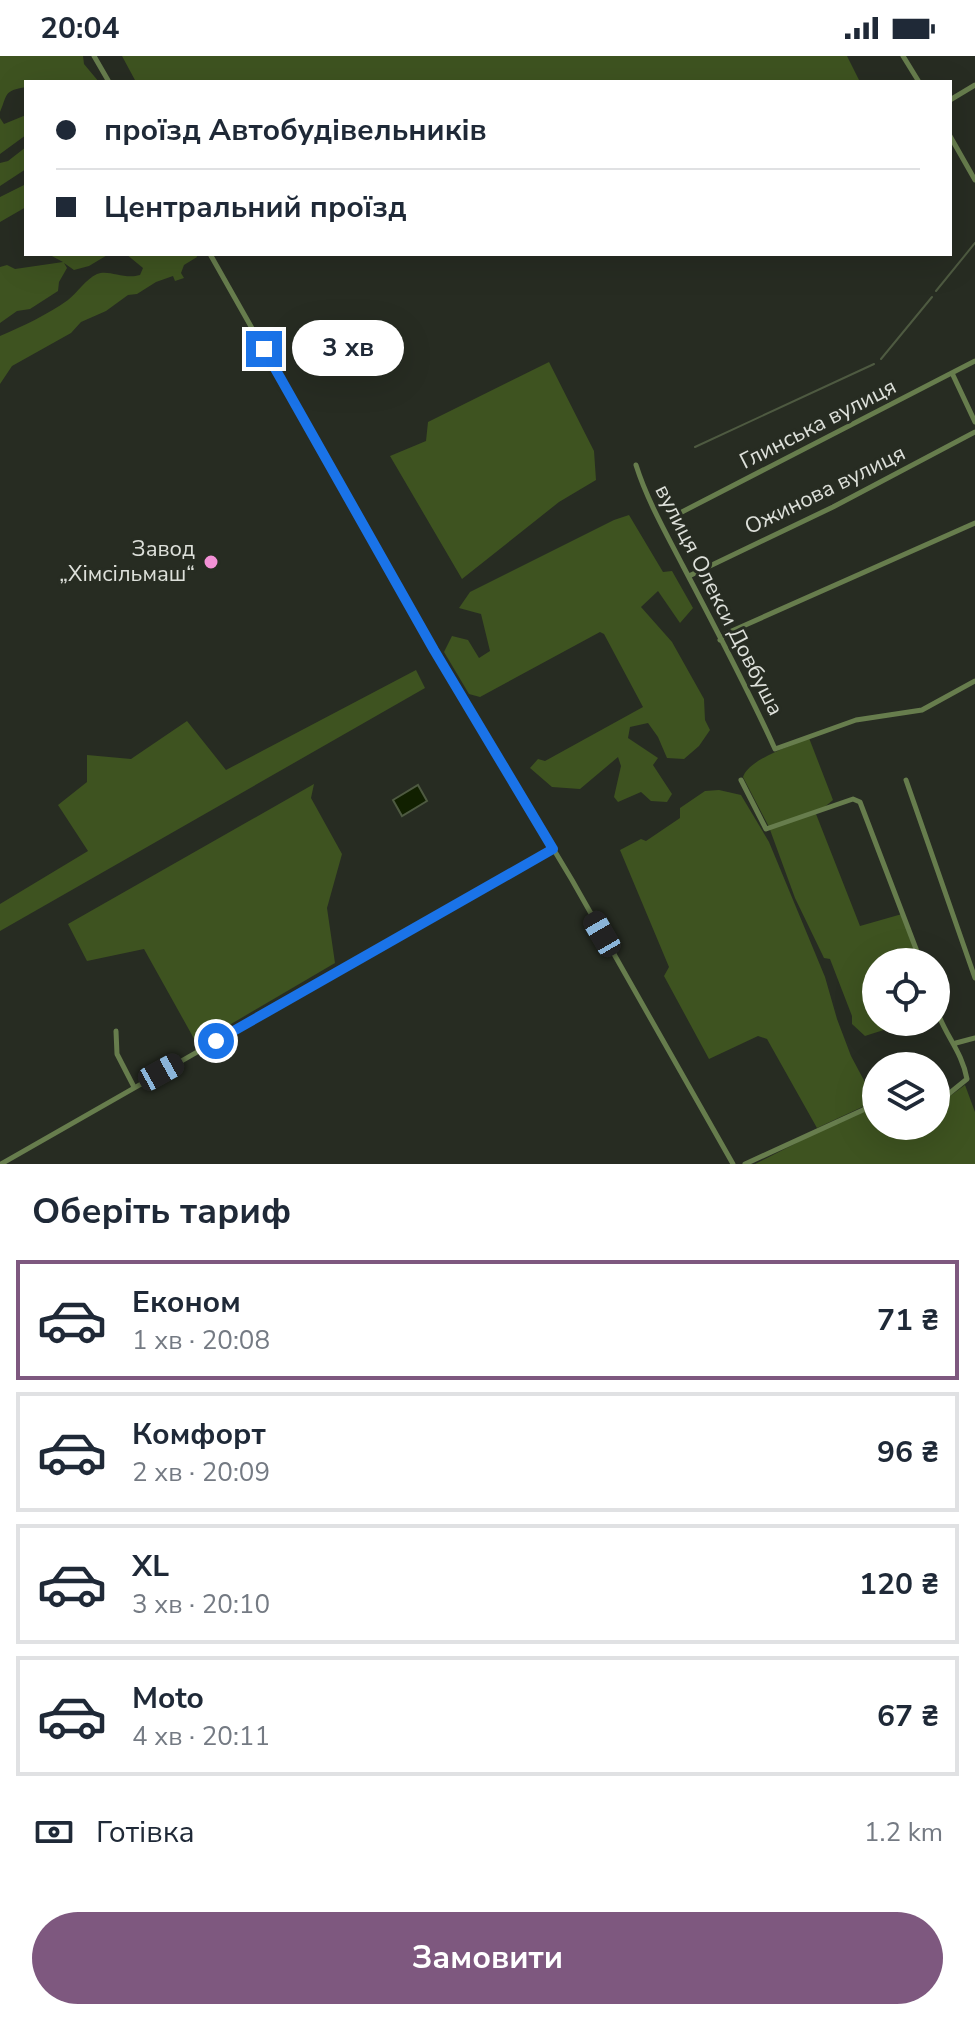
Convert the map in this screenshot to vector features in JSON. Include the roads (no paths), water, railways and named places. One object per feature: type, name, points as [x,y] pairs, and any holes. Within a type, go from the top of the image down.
[{"type":"street","points":[[94,56],[108,80]]},
{"type":"street","points":[[903,56],[918,80]]},
{"type":"street","points":[[952,99],[975,85]]},
{"type":"street","points":[[952,139],[974,175]]},
{"type":"street","points":[[211,256],[434,650],[553,849],[733,1164]]},
{"type":"street","name":"Глинська вулиця","points":[[676,515],[975,361]]},
{"type":"street","points":[[952,373],[975,422]]},
{"type":"street","name":"Ожинова вулиця","points":[[689,576],[833,507],[975,432]]},
{"type":"street","name":"вулиця Олекси Довбуша","points":[[636,465],[661,523],[751,694],[775,749],[856,720],[922,710],[975,681]]},
{"type":"street","points":[[720,640],[725,634],[975,523]]},
{"type":"street","points":[[741,780],[766,829],[853,799],[860,802],[916,948]]},
{"type":"street","points":[[906,780],[975,978]]},
{"type":"street","points":[[1,1164],[553,849]]},
{"type":"street","points":[[116,1031],[117,1054],[134,1087]]},
{"type":"street","points":[[948,1036],[956,1043],[967,1079],[950,1093]]},
{"type":"street","points":[[956,1043],[975,1038]]},
{"type":"street","points":[[745,1164],[862,1110]]},
{"type":"waterway","points":[[936,291],[975,243]]},
{"type":"waterway","points":[[881,359],[932,297]]},
{"type":"waterway","points":[[695,447],[874,364]]},
{"type":"place","name":"Завод „Хімсільмаш“","points":[[211,562]]}]
